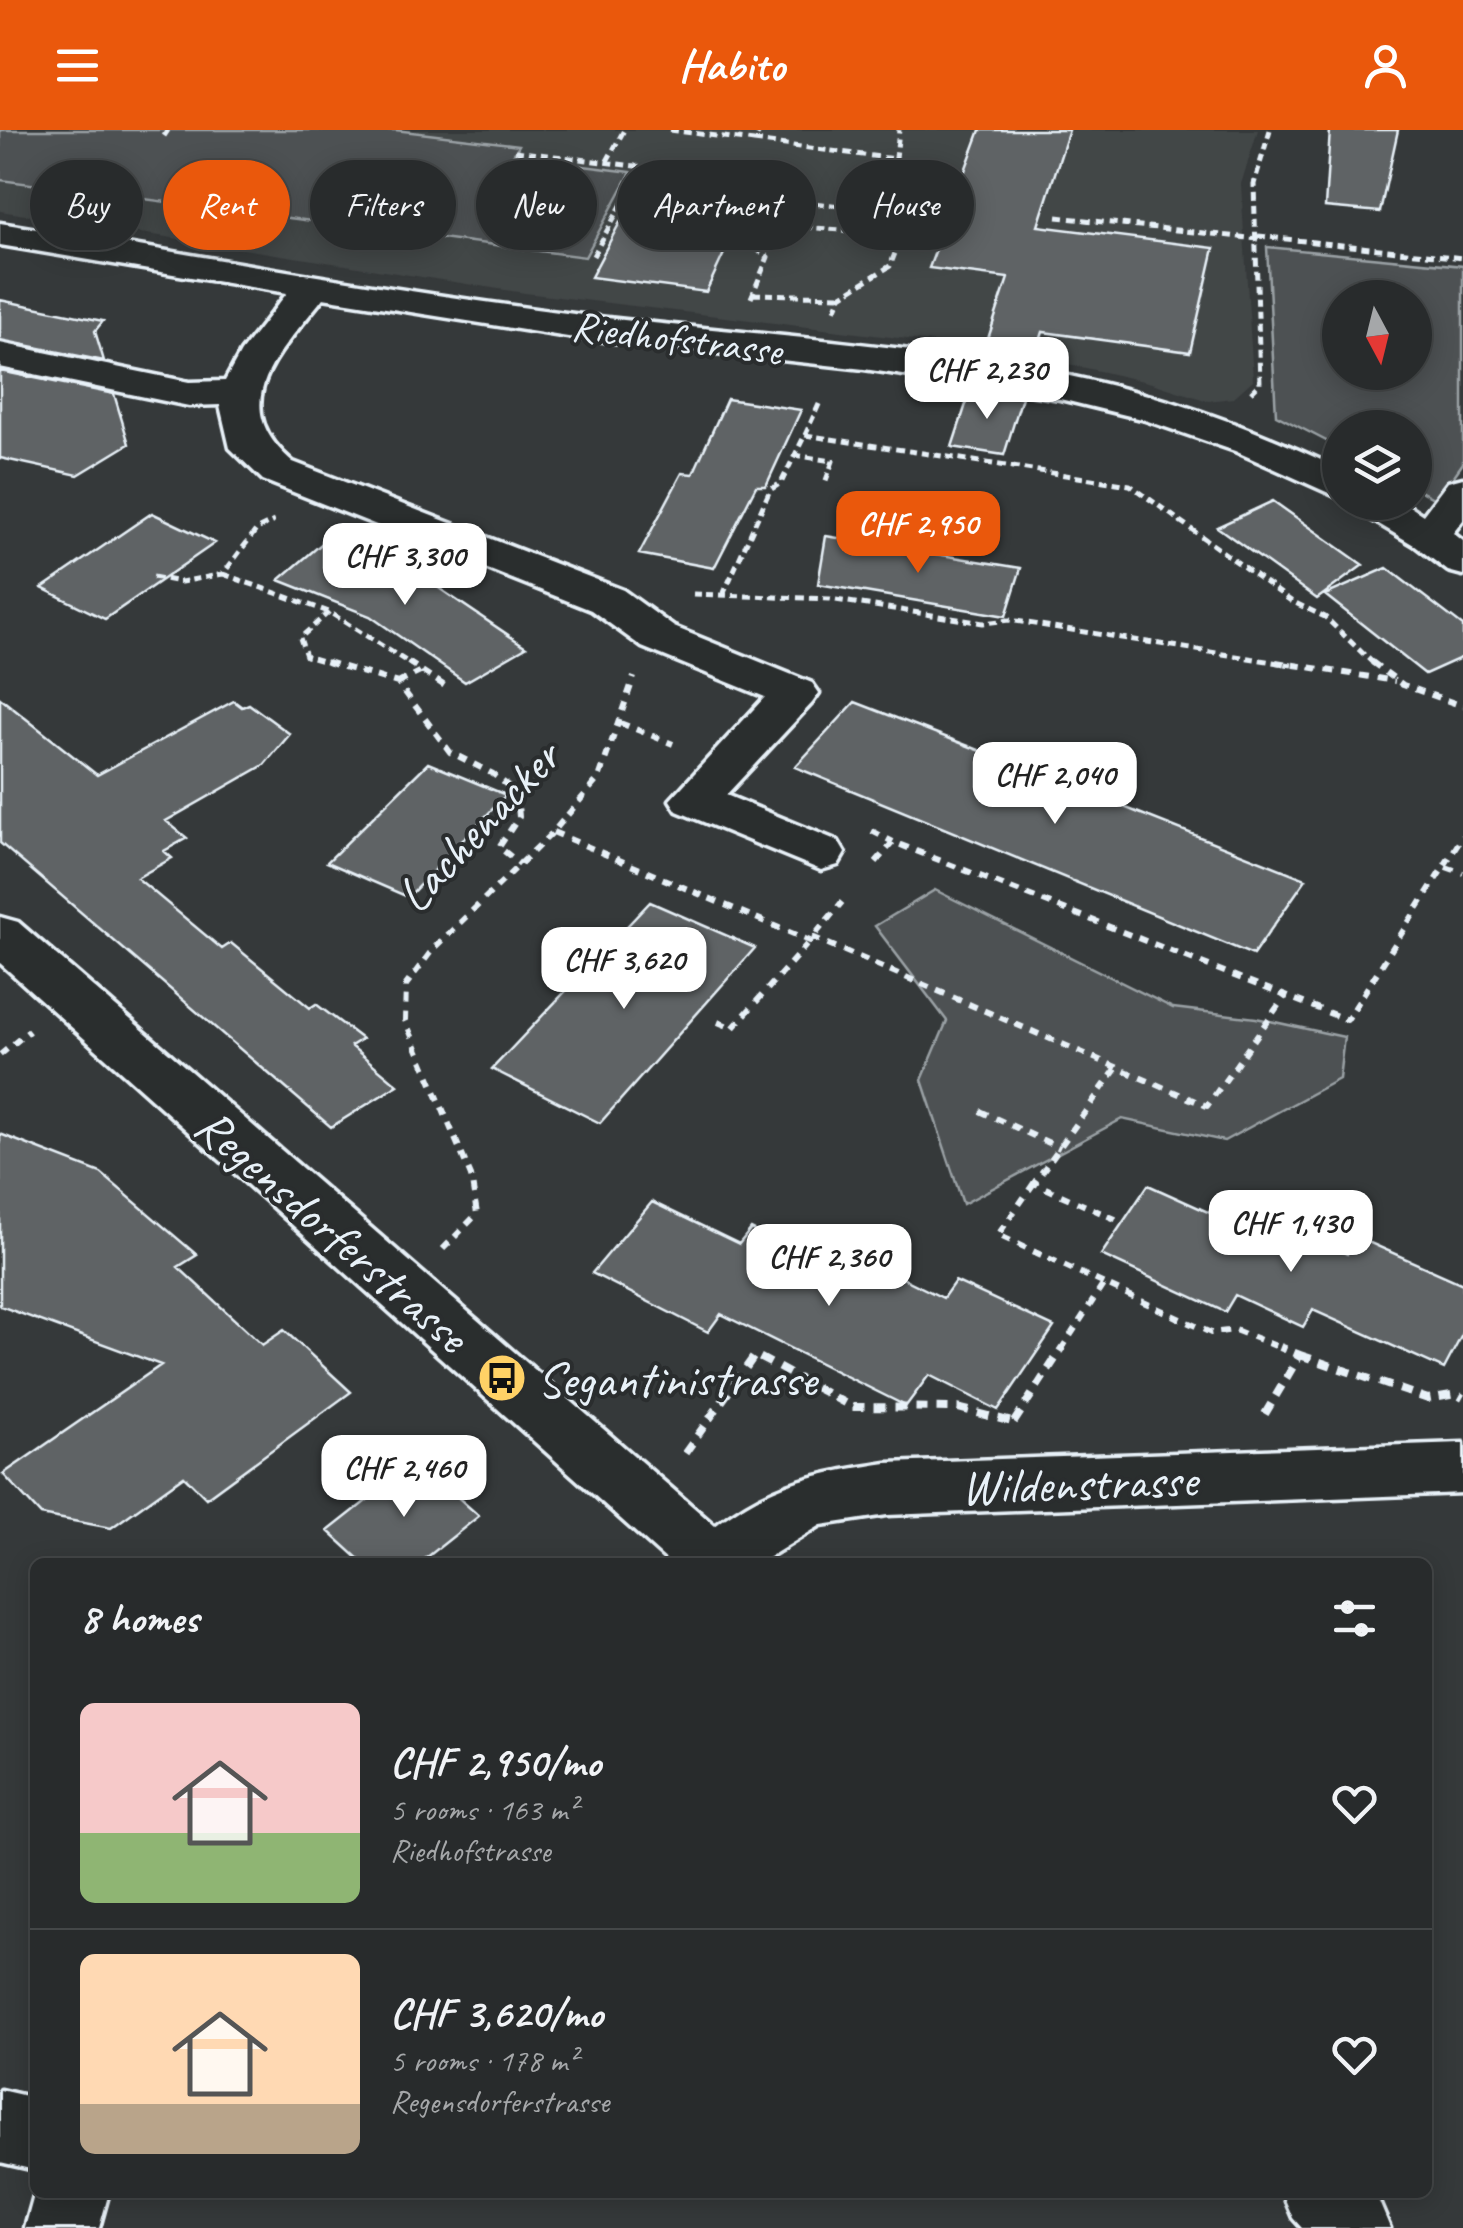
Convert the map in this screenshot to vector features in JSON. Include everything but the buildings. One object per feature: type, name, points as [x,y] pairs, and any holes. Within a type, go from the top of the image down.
[{"type":"street","name":"Riedhofstrasse","points":[[0,234],[568,325],[1016,378],[1168,412],[1322,475]]},
{"type":"street","points":[[314,284],[255,360],[239,393],[251,448],[278,471],[607,600],[658,637],[796,692],[694,800],[821,853]]},
{"type":"street","points":[[0,355],[189,394],[239,393]]},
{"type":"street","points":[[1429,536],[1463,490]]},
{"type":"street","points":[[1402,520],[1463,562]]},
{"type":"street","name":"Regensdorferstrasse","points":[[0,935],[708,1558]]},
{"type":"street","name":"Wildenstrasse","points":[[718,1558],[810,1501],[887,1489],[1463,1468]]},
{"type":"street","points":[[0,2126],[30,2133]]},
{"type":"street","points":[[62,2228],[70,2198]]},
{"type":"street","points":[[1325,2198],[1353,2228]]},
{"type":"path","points":[[164,136],[168,130]]},
{"type":"path","points":[[607,161],[624,130]]},
{"type":"path","points":[[670,130],[895,159],[899,130]]},
{"type":"path","points":[[754,141],[760,130]]},
{"type":"path","points":[[1249,394],[1260,383],[1254,184],[1270,130]]},
{"type":"path","points":[[516,151],[617,162]]},
{"type":"path","points":[[593,256],[617,213]]},
{"type":"path","points":[[1057,217],[1463,258]]},
{"type":"path","points":[[747,309],[768,257],[751,244],[765,224],[836,230]]},
{"type":"path","points":[[753,294],[841,296],[890,266],[896,250]]},
{"type":"path","points":[[830,321],[841,296]]},
{"type":"path","points":[[723,595],[770,490],[781,483],[805,435],[1130,485],[1292,601],[1312,606],[1395,681]]},
{"type":"path","points":[[794,455],[833,461],[825,483]]},
{"type":"path","points":[[223,574],[257,529],[335,495]]},
{"type":"path","points":[[153,576],[181,582],[223,574],[329,612],[446,686]]},
{"type":"path","points":[[630,620],[686,594],[830,599],[983,624],[1009,620],[1395,681],[1463,706]]},
{"type":"path","points":[[329,612],[300,638],[306,656],[384,682],[398,683],[422,671]]},
{"type":"path","name":"Lachenacker","points":[[434,1258],[477,1214],[471,1176],[405,1020],[406,985],[433,949],[553,832],[599,778],[638,661],[630,620]]},
{"type":"path","points":[[398,683],[450,752],[493,774],[516,793],[519,817],[499,847],[520,864]]},
{"type":"path","points":[[620,723],[655,737]]},
{"type":"path","points":[[553,832],[1207,1106],[1285,996]]},
{"type":"path","points":[[890,846],[893,842],[1347,1020],[1463,836]]},
{"type":"path","points":[[1446,867],[1463,873]]},
{"type":"path","points":[[718,1022],[732,1028],[827,919]]},
{"type":"path","points":[[0,1055],[42,1021]]},
{"type":"path","points":[[1116,1069],[998,1235],[1103,1286],[1212,1332],[1235,1330],[1428,1399],[1456,1394],[1463,1398]]},
{"type":"path","points":[[980,1111],[1060,1148]]},
{"type":"path","points":[[1034,1183],[1122,1222]]},
{"type":"path","points":[[1014,1422],[1103,1286]]},
{"type":"path","points":[[1264,1416],[1300,1355]]},
{"type":"path","points":[[675,1467],[755,1356],[852,1406],[958,1408],[1014,1422],[1026,1430]]},
{"type":"shaded area","points":[[0,130],[1258,130],[1241,184],[1253,380],[1233,398],[1208,401],[1152,383],[1015,352],[525,293],[250,250],[290,250],[290,160],[163,160],[163,236],[143,233],[143,160],[30,160],[30,216],[0,211]]},
{"type":"shaded area","points":[[0,130],[395,130],[519,145],[512,157],[536,160],[476,160],[476,243],[456,240],[456,160],[310,160],[310,221],[290,218],[290,160],[163,160],[163,201],[143,199],[143,160],[30,160],[30,184],[0,180]]},
{"type":"shaded area","points":[[597,168],[617,170],[617,198],[597,235]]},
{"type":"shaded area","points":[[1267,247],[1463,266],[1463,463],[1437,500],[1432,497],[1432,410],[1322,410],[1322,439],[1276,415]]},
{"type":"shaded area","points":[[532,250],[589,250],[585,257]]},
{"type":"shaded area","points":[[935,890],[1173,1008],[1256,1018],[1344,1037],[1339,1079],[1224,1141],[1122,1119],[963,1204],[922,1080],[947,1021],[875,926]]},
{"type":"place","name":"Segantinistrasse","points":[[502,1378]]}]
